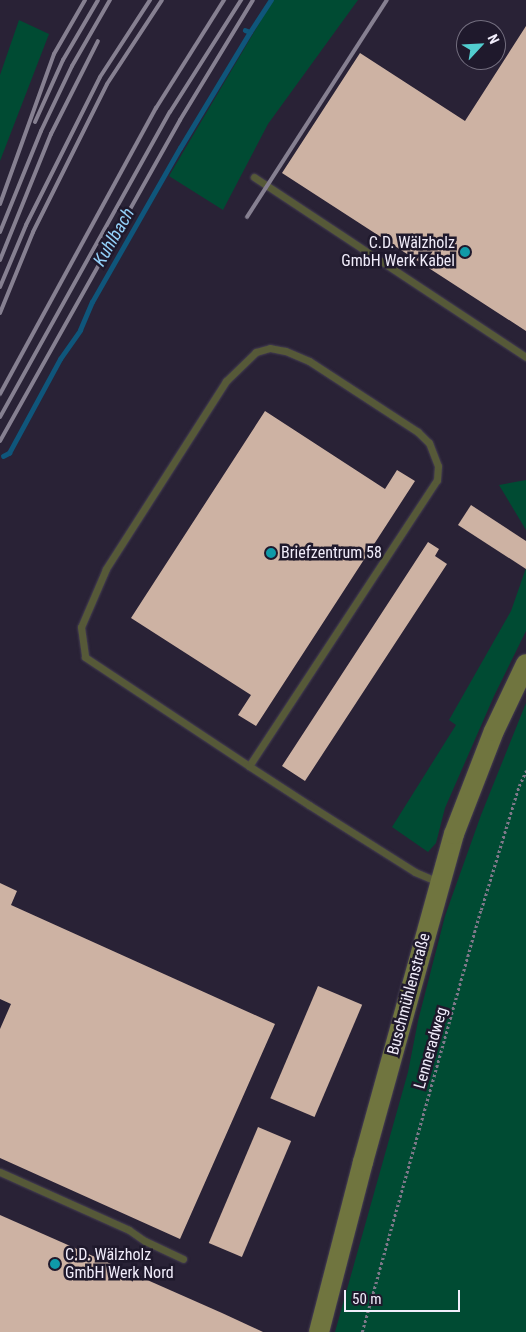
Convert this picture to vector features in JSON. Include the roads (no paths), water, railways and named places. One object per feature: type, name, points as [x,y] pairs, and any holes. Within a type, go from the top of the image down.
[{"type":"street","name":"Buschmühlenstraße","points":[[319,1332],[454,834],[494,731],[526,664]]},
{"type":"lane","points":[[254,177],[526,356]]},
{"type":"lane","points":[[249,766],[437,480],[438,466],[429,443],[418,432],[309,361],[285,351],[270,348],[256,352],[226,381],[106,569],[81,627],[85,657],[249,766],[415,872],[440,882]]},
{"type":"lane","points":[[0,1172],[129,1230],[146,1241],[183,1259]]},
{"type":"waterway","points":[[245,30],[250,32],[271,0]]},
{"type":"waterway","name":"Kuhlbach","points":[[3,456],[9,453],[60,359],[80,330],[92,302],[180,148],[250,32]]},
{"type":"railway","points":[[0,204],[54,54],[85,0]]},
{"type":"railway","points":[[35,122],[63,60],[98,0]]},
{"type":"railway","points":[[0,232],[41,131],[72,66],[110,0]]},
{"type":"railway","points":[[0,287],[26,225],[100,77],[150,0]]},
{"type":"railway","points":[[0,313],[33,232],[107,84],[162,0]]},
{"type":"railway","points":[[0,394],[156,108],[224,0]]},
{"type":"railway","points":[[0,417],[170,112],[241,0]]},
{"type":"railway","points":[[0,441],[180,120],[253,0]]},
{"type":"railway","points":[[247,217],[387,0]]},
{"type":"railway","points":[[0,260],[51,134],[98,41]]},
{"type":"place","name":"C.D. Wälzholz GmbH Werk Kabel","points":[[465,252]]},
{"type":"place","name":"Briefzentrum 58","points":[[271,553]]},
{"type":"place","name":"C.D. Wälzholz GmbH Werk Nord","points":[[55,1264]]}]
